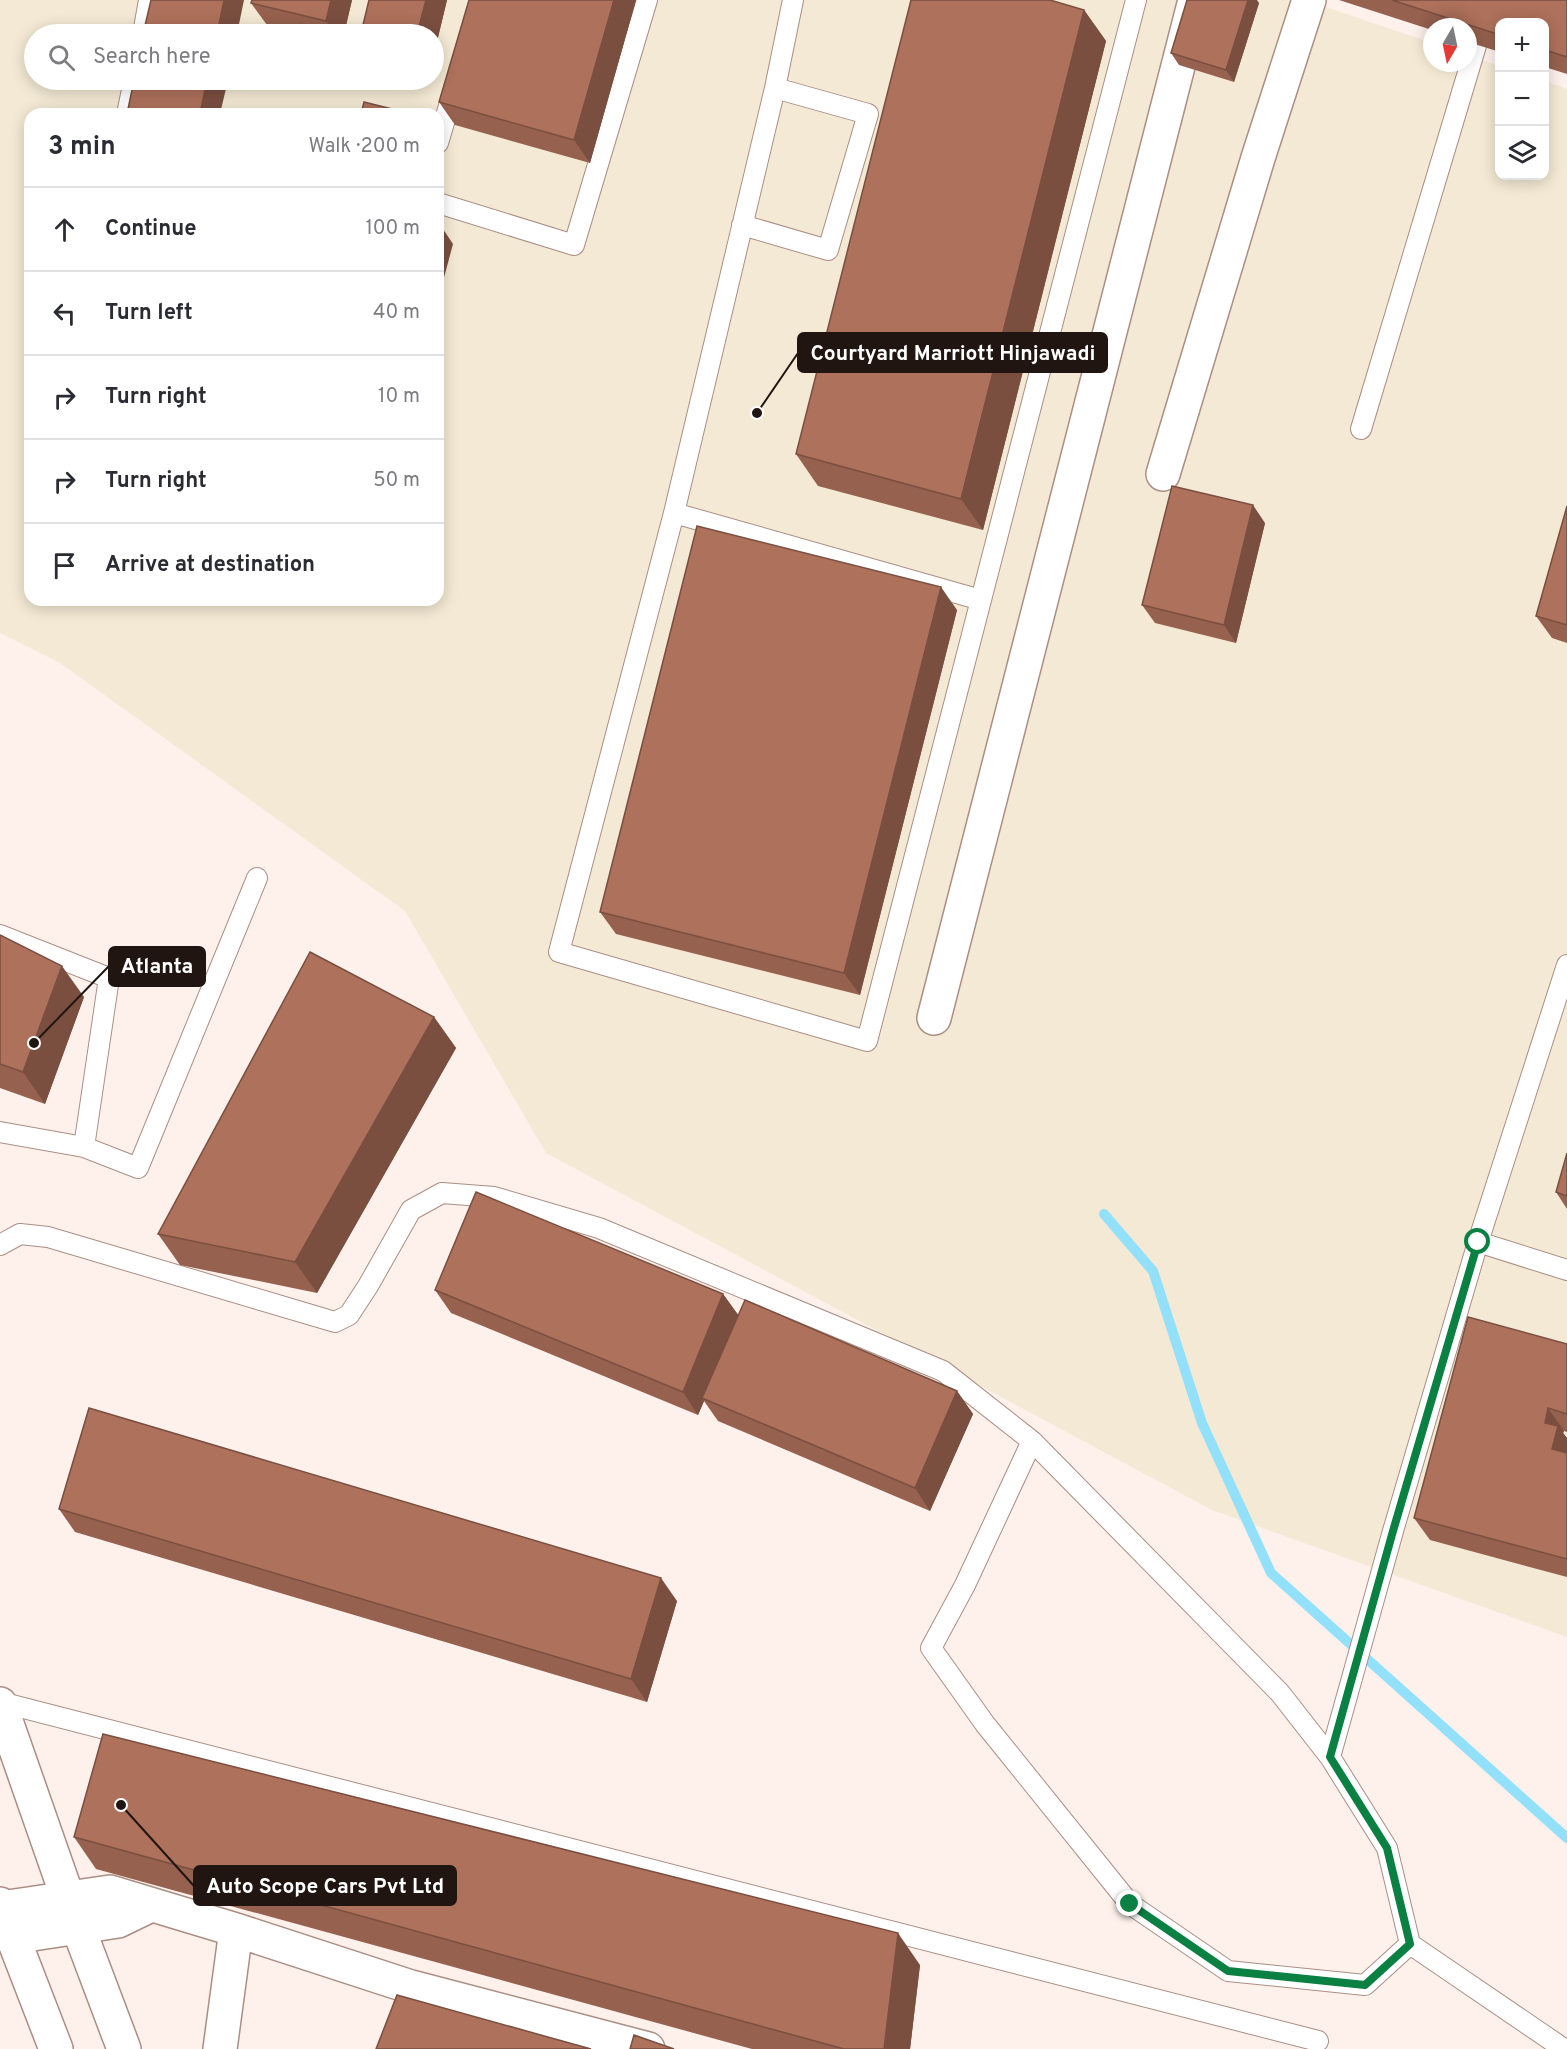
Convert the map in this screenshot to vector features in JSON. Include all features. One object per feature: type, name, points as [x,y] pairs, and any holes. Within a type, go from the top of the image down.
[{"type":"street","points":[[934,1018],[1195,0]]},
{"type":"street","points":[[1163,474],[1258,158],[1309,0]]},
{"type":"street","points":[[0,1703],[124,2049]]},
{"type":"street","points":[[56,2049],[5,1917],[73,1912],[110,1892],[236,1930],[407,2002],[645,2049]]},
{"type":"street","points":[[220,2049],[236,1930]]},
{"type":"lane","points":[[144,24],[149,0]]},
{"type":"lane","points":[[444,205],[574,245],[647,0]]},
{"type":"lane","points":[[793,0],[775,88],[674,513],[559,952],[867,1041],[1136,0]]},
{"type":"lane","points":[[1361,429],[1488,5]]},
{"type":"lane","points":[[444,123],[461,66]]},
{"type":"lane","points":[[742,225],[828,250],[868,114],[775,88]]},
{"type":"lane","points":[[128,108],[132,90]]},
{"type":"lane","points":[[674,513],[981,600]]},
{"type":"lane","points":[[0,1132],[84,1147],[138,1168],[257,878]]},
{"type":"lane","points":[[0,935],[109,978],[84,1147]]},
{"type":"lane","points":[[1330,1757],[1478,1242],[1567,965]]},
{"type":"lane","points":[[0,1245],[20,1234],[48,1237],[335,1322],[350,1316],[411,1210],[442,1193],[494,1197],[599,1228],[942,1371],[1032,1441],[1280,1693],[1330,1757],[1387,1848],[1410,1944],[1564,2049]]},
{"type":"lane","points":[[1478,1242],[1567,1270]]},
{"type":"lane","points":[[1032,1441],[965,1585],[931,1648],[985,1724],[1130,1904],[1228,1971],[1365,1985],[1410,1944]]},
{"type":"lane","points":[[0,1703],[1318,2041]]},
{"type":"shaded area","points":[[0,0],[1305,0],[1423,40],[1423,72],[1477,72],[1477,58],[1495,65],[1495,180],[1549,180],[1549,82],[1567,89],[1567,1637],[1212,1510],[546,1153],[405,911],[60,663],[0,633]]},
{"type":"building","points":[[151,0],[224,0],[219,24],[145,24]]},
{"type":"building","points":[[252,0],[331,0],[326,21],[251,3]]},
{"type":"building","points":[[369,0],[426,0],[420,24],[363,24]]},
{"type":"building","points":[[469,0],[614,0],[574,140],[439,102]]},
{"type":"building","points":[[911,0],[1050,0],[1084,10],[961,499],[796,454]]},
{"type":"building","points":[[1187,0],[1248,0],[1226,70],[1171,53]]},
{"type":"building","points":[[1392,0],[1567,0],[1567,57],[1549,51],[1549,18],[1495,18],[1495,33],[1477,28],[1477,18],[1448,18]]},
{"type":"building","points":[[132,90],[205,90],[201,108],[128,108]]},
{"type":"building","points":[[364,102],[388,108],[362,108]]},
{"type":"building","points":[[1172,486],[1253,505],[1224,625],[1142,605]]},
{"type":"building","points":[[1567,506],[1567,625],[1536,616]]},
{"type":"building","points":[[697,526],[941,587],[844,973],[600,912]]},
{"type":"building","points":[[0,935],[62,966],[23,1072],[0,1064]]},
{"type":"building","points":[[310,952],[434,1017],[295,1262],[158,1234]]},
{"type":"building","points":[[1567,1153],[1567,1196],[1556,1192]]},
{"type":"building","points":[[476,1192],[723,1294],[683,1392],[435,1290]]},
{"type":"building","points":[[745,1300],[957,1391],[915,1488],[702,1398]]},
{"type":"building","points":[[1468,1317],[1567,1344],[1567,1414],[1548,1408],[1545,1423],[1558,1426],[1552,1449],[1567,1453],[1567,1559],[1414,1518]]},
{"type":"building","points":[[89,1408],[661,1578],[631,1679],[59,1509]]},
{"type":"building","points":[[103,1734],[898,1933],[884,2049],[844,2049],[74,1837]]},
{"type":"building","points":[[397,1995],[591,2049],[376,2049]]},
{"type":"building","points":[[634,2035],[674,2049],[630,2049]]},
{"type":"waterway","points":[[1104,1214],[1153,1271],[1202,1423],[1271,1573],[1567,1838]]},
{"type":"place","name":"Courtyard Marriott Hinjawadi","points":[[757,413]]},
{"type":"place","name":"Atlanta","points":[[34,1043]]},
{"type":"place","name":"Auto Scope Cars Pvt Ltd","points":[[121,1805]]},
{"type":"route","points":[[1130,1904],[1228,1971],[1365,1985],[1410,1944],[1387,1848],[1330,1757],[1393,1531],[1478,1242]]}]
